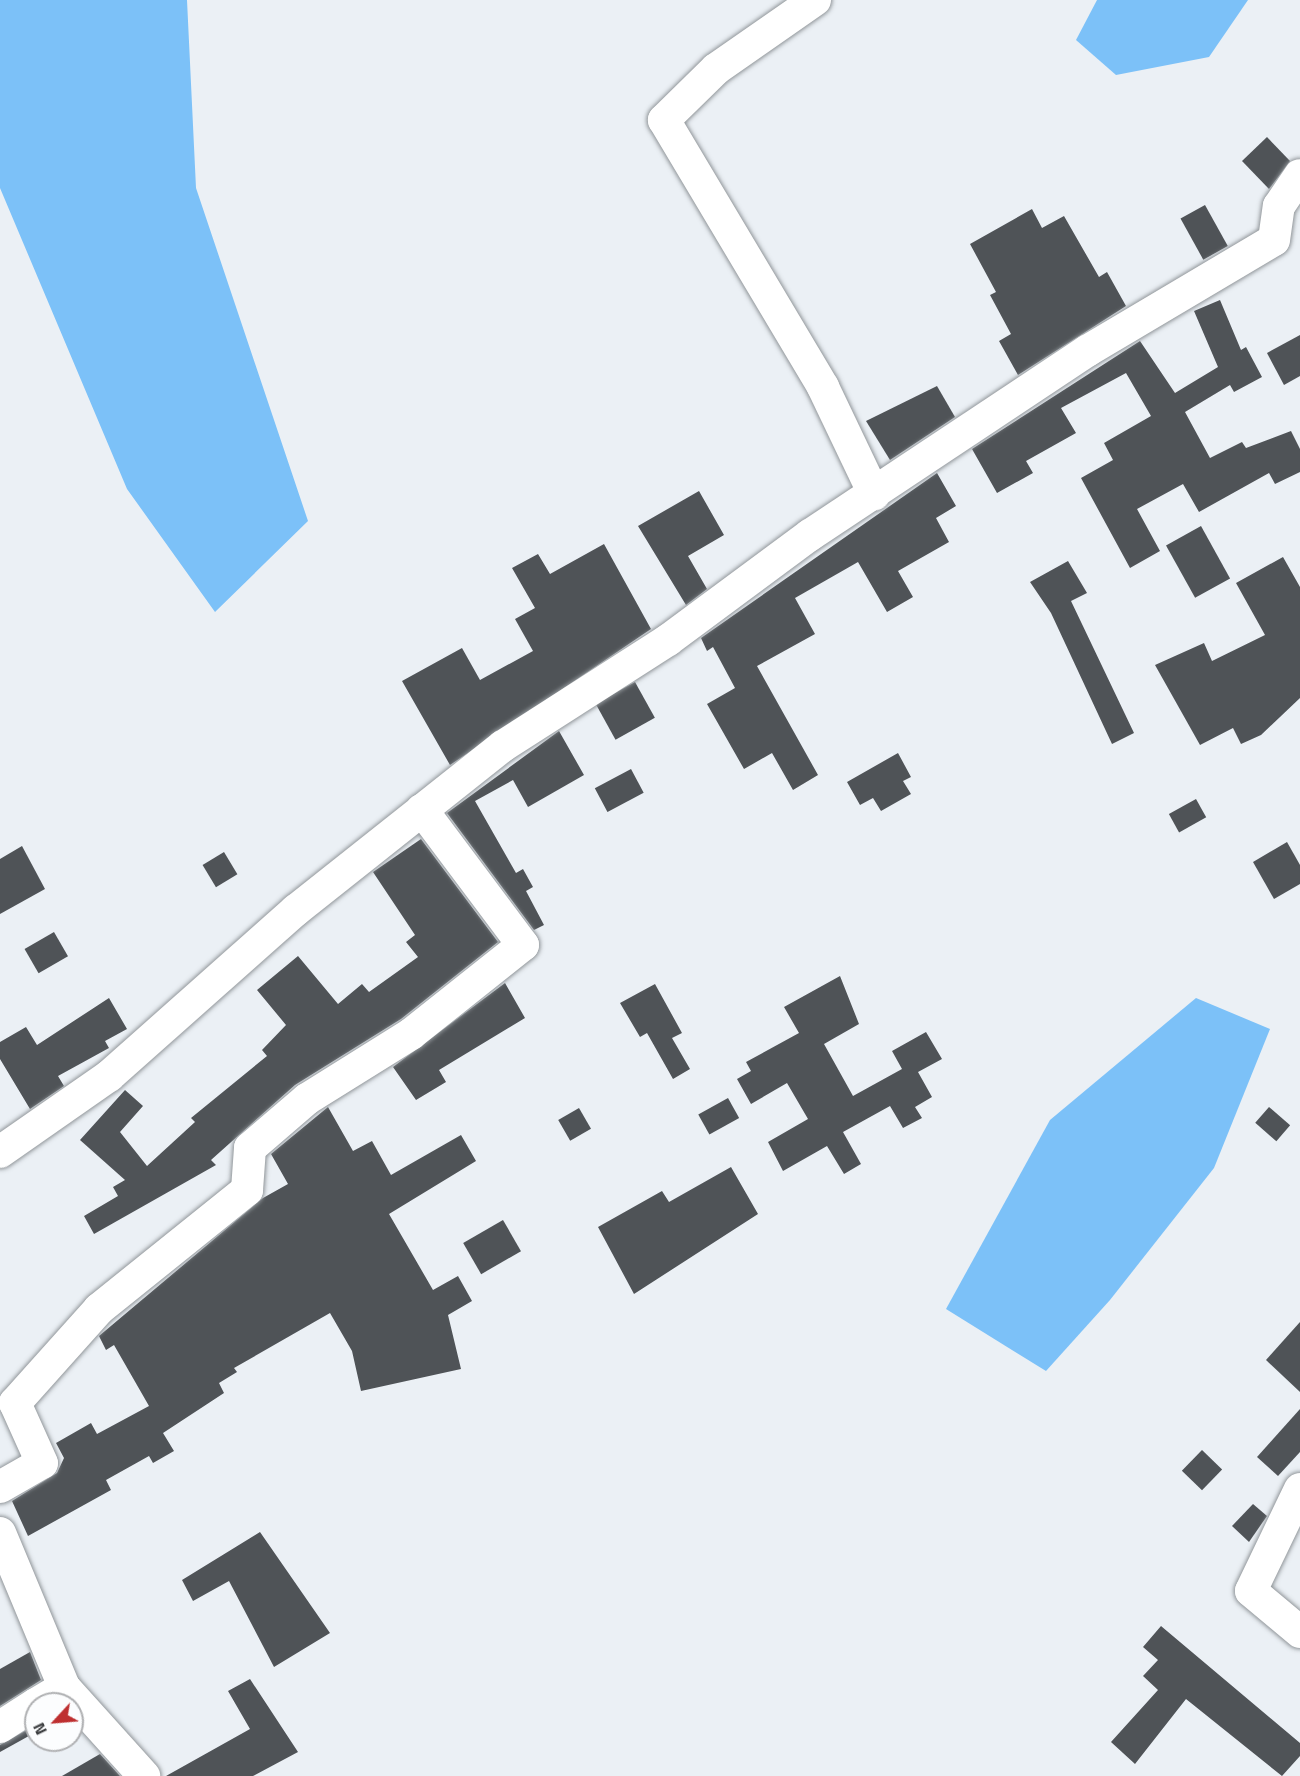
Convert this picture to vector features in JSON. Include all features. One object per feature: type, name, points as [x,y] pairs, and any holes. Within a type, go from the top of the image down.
[{"type":"street","points":[[815,0],[716,69],[664,120],[823,387],[874,494]]},
{"type":"street","points":[[0,1152],[109,1076],[296,910],[503,746],[668,640],[874,494],[1087,351],[1274,240],[1279,206],[1300,175]]},
{"type":"street","points":[[0,1487],[42,1463],[15,1404],[99,1309],[247,1190],[250,1148],[307,1098],[411,1034],[523,945],[422,810]]},
{"type":"street","points":[[1300,1489],[1251,1590],[1300,1632]]},
{"type":"street","points":[[0,1533],[64,1687],[144,1776]]},
{"type":"street","points":[[56,1692],[64,1687]]},
{"type":"street","points":[[0,1727],[24,1712]]},
{"type":"water","points":[[0,0],[187,0],[196,188],[308,521],[215,612],[127,489],[0,188]]},
{"type":"water","points":[[1097,0],[1248,0],[1209,57],[1116,75],[1076,40]]},
{"type":"water","points":[[1196,998],[1270,1029],[1214,1168],[1110,1300],[1046,1371],[946,1309],[1050,1120]]},
{"type":"building","points":[[1267,137],[1290,161],[1269,189],[1242,161]]},
{"type":"building","points":[[1205,205],[1228,246],[1203,260],[1181,219]]},
{"type":"building","points":[[1032,209],[1042,228],[1064,216],[1099,277],[1107,272],[1126,306],[1018,375],[999,341],[1011,334],[990,295],[996,292],[970,244]]},
{"type":"building","points":[[1220,300],[1241,350],[1246,347],[1262,377],[1234,392],[1230,385],[1185,412],[1210,458],[1242,442],[1246,448],[1291,431],[1300,449],[1300,472],[1275,484],[1269,473],[1199,512],[1183,484],[1137,509],[1160,551],[1130,568],[1081,478],[1113,460],[1104,443],[1151,416],[1126,373],[1061,408],[1076,433],[1026,461],[1033,473],[997,493],[972,449],[1140,341],[1175,393],[1218,367],[1194,311]]},
{"type":"building","points":[[1300,335],[1300,376],[1284,385],[1267,353]]},
{"type":"building","points":[[937,386],[955,417],[890,460],[866,421]]},
{"type":"building","points":[[937,473],[956,506],[936,518],[949,542],[898,571],[913,597],[887,612],[858,562],[795,598],[815,634],[757,666],[818,775],[793,790],[772,753],[744,769],[707,704],[735,688],[713,647],[707,651],[701,638]]},
{"type":"building","points":[[699,491],[724,535],[688,556],[707,589],[686,605],[638,526]]},
{"type":"building","points":[[1201,526],[1230,578],[1195,598],[1166,545]]},
{"type":"building","points":[[604,544],[651,629],[450,765],[402,681],[462,648],[480,680],[533,651],[515,619],[535,608],[512,568],[538,554],[550,574]]},
{"type":"building","points":[[1283,557],[1300,587],[1300,698],[1261,735],[1241,744],[1233,728],[1200,745],[1155,665],[1204,643],[1212,661],[1265,635],[1236,583]]},
{"type":"building","points":[[1068,561],[1087,593],[1071,601],[1134,733],[1112,744],[1051,613],[1030,582]]},
{"type":"building","points":[[635,682],[655,718],[616,740],[596,704]]},
{"type":"building","points":[[559,731],[584,775],[528,807],[513,780],[475,801],[516,873],[523,869],[533,887],[526,891],[544,925],[534,930],[447,813]]},
{"type":"building","points":[[898,753],[911,777],[903,781],[911,794],[881,811],[873,798],[860,805],[847,782]]},
{"type":"building","points":[[631,769],[644,793],[607,812],[595,788]]},
{"type":"building","points":[[1196,799],[1206,817],[1179,832],[1169,814]]},
{"type":"building","points":[[421,839],[498,942],[401,1019],[295,1085],[211,1160],[216,1165],[94,1234],[84,1216],[118,1196],[113,1187],[125,1180],[80,1140],[125,1090],[143,1106],[120,1132],[147,1166],[195,1122],[191,1118],[267,1056],[262,1050],[286,1025],[257,990],[298,956],[338,1004],[362,984],[369,992],[418,957],[406,942],[415,935],[373,872]]},
{"type":"building","points":[[1287,842],[1300,865],[1300,884],[1274,899],[1253,862]]},
{"type":"building","points":[[22,846],[45,889],[0,914],[0,859]]},
{"type":"building","points":[[224,852],[237,874],[216,887],[203,865]]},
{"type":"building","points":[[54,932],[68,956],[39,973],[25,949]]},
{"type":"building","points":[[840,976],[859,1024],[824,1044],[853,1096],[902,1069],[892,1051],[926,1032],[942,1059],[918,1072],[932,1097],[915,1107],[922,1118],[903,1128],[890,1106],[843,1132],[861,1164],[844,1174],[827,1146],[783,1171],[768,1142],[808,1119],[787,1083],[751,1104],[737,1079],[751,1071],[746,1062],[799,1033],[784,1007]]},
{"type":"building","points":[[505,983],[525,1018],[439,1070],[446,1082],[416,1100],[393,1067]]},
{"type":"building","points":[[655,984],[682,1033],[672,1038],[690,1069],[673,1079],[647,1033],[640,1037],[620,1003]]},
{"type":"building","points":[[109,998],[127,1029],[105,1041],[109,1048],[58,1076],[64,1086],[30,1109],[0,1059],[0,1042],[26,1027],[37,1045]]},
{"type":"building","points":[[728,1098],[739,1118],[709,1135],[698,1114]]},
{"type":"building","points":[[328,1107],[353,1151],[372,1141],[391,1175],[461,1135],[476,1161],[389,1214],[433,1290],[458,1276],[472,1301],[448,1315],[461,1369],[361,1391],[352,1351],[330,1313],[234,1368],[237,1372],[219,1383],[224,1393],[163,1433],[174,1451],[153,1463],[149,1456],[106,1480],[111,1490],[28,1536],[12,1501],[57,1473],[64,1458],[56,1443],[91,1423],[97,1434],[149,1406],[114,1345],[106,1350],[99,1336],[263,1198],[288,1184],[271,1154]]},
{"type":"building","points":[[1269,1107],[1290,1125],[1276,1141],[1255,1123]]},
{"type":"building","points":[[579,1108],[591,1129],[570,1141],[558,1120]]},
{"type":"building","points":[[731,1167],[758,1214],[634,1294],[598,1227],[662,1191],[669,1202]]},
{"type":"building","points":[[503,1220],[521,1251],[481,1274],[463,1243]]},
{"type":"building","points":[[1300,1322],[1300,1392],[1266,1360]]},
{"type":"building","points":[[1300,1409],[1300,1452],[1278,1476],[1257,1457]]},
{"type":"building","points":[[1202,1450],[1222,1469],[1202,1490],[1182,1471]]},
{"type":"building","points":[[1253,1504],[1267,1516],[1249,1542],[1232,1526]]},
{"type":"building","points":[[260,1532],[330,1633],[274,1667],[229,1581],[193,1601],[182,1580]]},
{"type":"building","points":[[1161,1626],[1300,1743],[1300,1756],[1282,1776],[1186,1699],[1135,1764],[1111,1742],[1158,1690],[1143,1676],[1158,1660],[1143,1647]]},
{"type":"building","points":[[30,1652],[41,1680],[0,1706],[0,1669]]},
{"type":"building","points":[[250,1679],[298,1752],[253,1776],[166,1776],[250,1729],[228,1691]]},
{"type":"building","points":[[24,1732],[24,1739],[0,1752],[0,1745]]},
{"type":"building","points":[[100,1754],[120,1776],[62,1776]]}]
